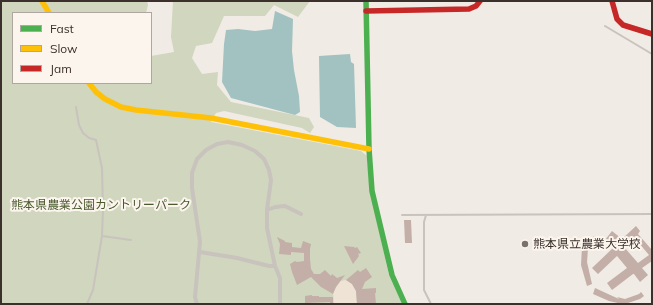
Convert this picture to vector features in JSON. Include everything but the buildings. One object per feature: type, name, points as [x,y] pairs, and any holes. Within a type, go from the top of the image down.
[{"type":"street","points":[[42,1],[48,12]]},
{"type":"street","points":[[366,1],[369,149],[372,191],[392,275],[405,304]]},
{"type":"street","points":[[366,11],[469,8],[476,6],[480,1]]},
{"type":"street","points":[[612,1],[617,19],[623,25],[652,34]]},
{"type":"street","points":[[90,84],[96,92],[105,99],[121,106],[136,110],[211,118],[369,149]]},
{"type":"street","points":[[197,304],[195,297],[200,242],[192,188],[192,173],[197,159],[206,150],[217,144],[228,142],[242,145],[255,151],[264,159],[269,170],[271,180],[267,210],[267,228],[275,266],[280,278],[280,304]]},
{"type":"street","points":[[267,210],[285,206],[301,214]]},
{"type":"street","points":[[200,252],[275,266]]},
{"type":"lane","points":[[605,26],[652,54]]},
{"type":"lane","points":[[76,107],[79,125],[83,133],[89,138],[96,140],[102,168],[102,236],[93,290],[87,304]]},
{"type":"lane","points":[[402,215],[652,214]]},
{"type":"lane","points":[[426,215],[424,222],[424,290],[431,304]]},
{"type":"lane","points":[[102,236],[131,240]]},
{"type":"green space","name":"熊本県農業公園カントリーパーク","points":[[1,1],[147,1],[148,5],[146,12],[12,12],[12,84],[152,84],[152,56],[174,52],[171,37],[173,1],[310,1],[298,17],[274,5],[265,16],[224,16],[212,43],[196,46],[192,58],[202,74],[218,72],[217,85],[231,102],[309,118],[314,127],[310,133],[302,128],[224,111],[216,113],[211,122],[361,151],[367,156],[370,191],[389,275],[402,304],[1,304]]},
{"type":"shaded area","points":[[346,280],[352,284],[356,291],[357,304],[334,304],[333,293],[336,287],[340,281]]},
{"type":"water","points":[[275,11],[293,19],[292,51],[300,112],[295,115],[231,98],[222,82],[226,30],[238,29],[255,31],[272,29]]},
{"type":"water","points":[[350,54],[351,62],[354,64],[356,128],[337,127],[320,117],[319,56]]},
{"type":"traffic: fast","points":[[366,1],[369,149],[372,191],[392,275],[405,304]]},
{"type":"traffic: slow","points":[[42,1],[48,12]]},
{"type":"traffic: slow","points":[[90,84],[96,92],[105,99],[121,107],[211,118],[369,149]]},
{"type":"traffic: jam","points":[[366,11],[469,9],[476,6],[480,1]]},
{"type":"traffic: jam","points":[[612,1],[617,19],[623,25],[652,34]]},
{"type":"place","name":"熊本県立農業大学校","points":[[525,244]]}]
